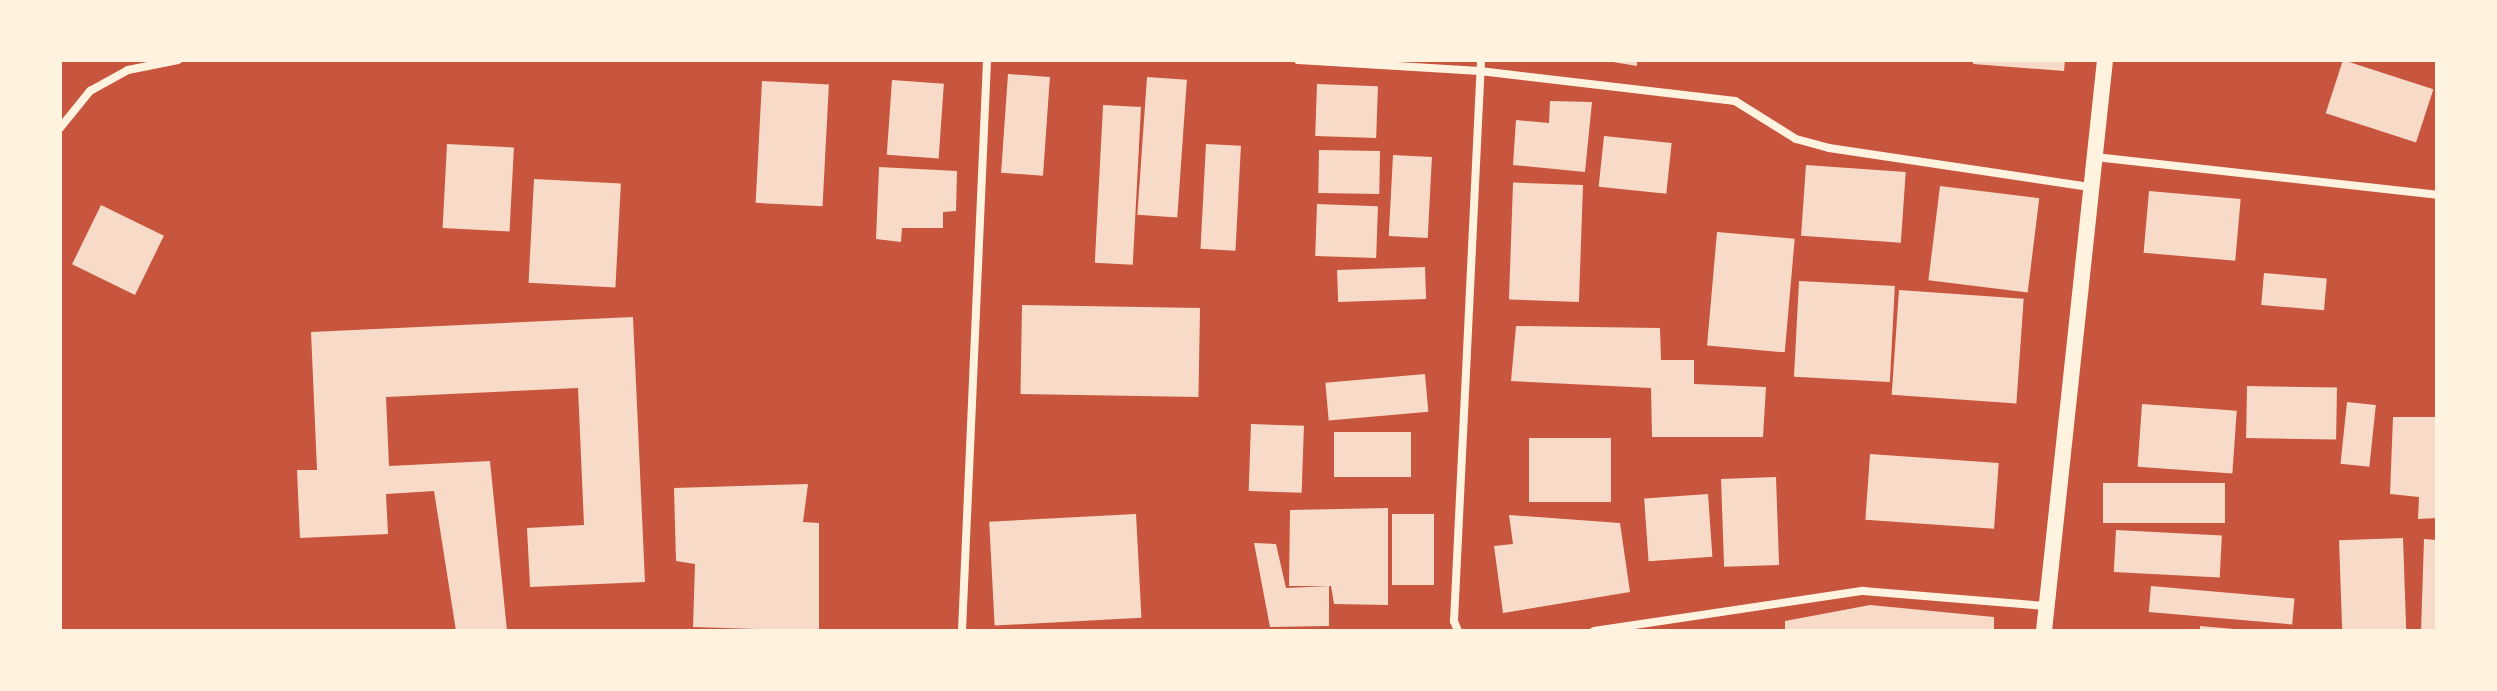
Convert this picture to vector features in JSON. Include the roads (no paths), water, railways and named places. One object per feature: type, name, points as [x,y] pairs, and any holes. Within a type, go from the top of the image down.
[{"type":"main road","points":[[2044,631],[2105,60]]},
{"type":"street","points":[[60,128],[90,91],[128,70],[178,60]]},
{"type":"street","points":[[962,631],[987,60]]},
{"type":"street","points":[[1298,60],[1480,71],[1735,101],[1796,139],[1829,148],[2091,187]]},
{"type":"street","points":[[1458,631],[1454,621],[1481,60]]},
{"type":"street","points":[[2094,157],[2437,195]]},
{"type":"street","points":[[1594,631],[1863,591],[2046,606]]}]
